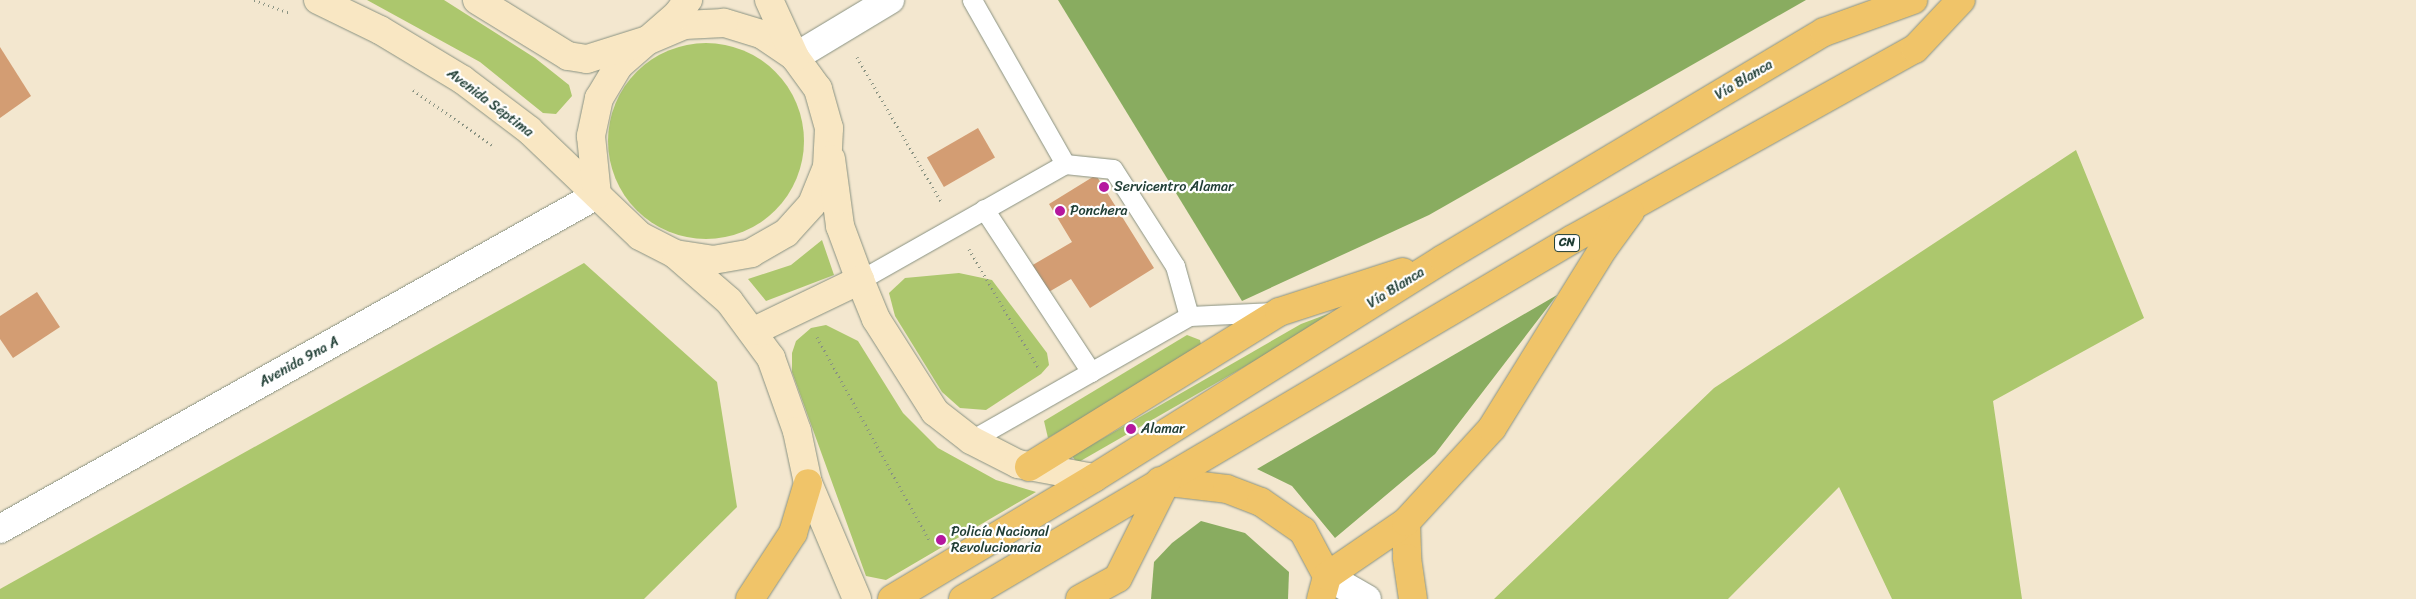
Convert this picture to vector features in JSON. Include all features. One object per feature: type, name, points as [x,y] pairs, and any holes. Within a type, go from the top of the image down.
[{"type":"highway","name":"Vía Blanca","points":[[892,599],[1094,478],[1442,259],[1824,32],[1912,0]]},
{"type":"highway","name":"CN","points":[[963,599],[1167,480],[1326,383],[1635,204],[1915,49],[1961,0]]},
{"type":"highway","points":[[1094,478],[1131,484],[1167,480],[1227,489],[1261,502],[1303,531],[1324,587],[1406,522],[1492,428],[1603,249],[1635,204]]},
{"type":"highway","points":[[1029,467],[1279,312],[1442,259]]},
{"type":"highway","points":[[1080,599],[1118,578],[1167,480]]},
{"type":"highway","points":[[750,599],[793,534],[808,483]]},
{"type":"highway","points":[[1406,522],[1407,558],[1413,599]]},
{"type":"main road","name":"Avenida Séptima","points":[[318,0],[380,30],[463,80],[529,130],[640,236],[675,254]]},
{"type":"main road","points":[[477,0],[568,56],[587,59],[648,40],[684,25],[724,23],[760,34],[795,57]]},
{"type":"main road","points":[[598,195],[591,136],[599,98],[619,65],[677,15],[688,0]]},
{"type":"main road","points":[[769,0],[795,57],[818,89],[829,128],[840,226],[876,319],[913,382],[935,412],[971,440],[1029,467],[1094,478]]},
{"type":"main road","points":[[675,254],[713,260],[751,253],[786,233],[812,204],[827,167],[829,128]]},
{"type":"main road","points":[[675,254],[729,301],[754,331],[771,358],[783,389],[808,483],[857,599]]},
{"type":"main road","points":[[754,331],[860,280]]},
{"type":"street","points":[[795,57],[890,0]]},
{"type":"street","name":"Avenida 9na A","points":[[0,529],[598,195]]},
{"type":"street","points":[[1324,587],[1367,599]]},
{"type":"lane","points":[[972,0],[1065,164]]},
{"type":"lane","points":[[860,280],[1065,164],[1113,169],[1175,266],[1189,316]]},
{"type":"lane","points":[[984,210],[1091,372]]},
{"type":"lane","points":[[971,440],[1189,316],[1279,312]]},
{"type":"path","points":[[841,29],[1053,394]]},
{"type":"path","points":[[801,308],[944,568]]},
{"type":"green space","points":[[367,0],[444,0],[535,58],[569,85],[572,96],[556,114],[543,113],[480,62]]},
{"type":"green space","points":[[1058,0],[1806,0],[1429,215],[1242,301]]},
{"type":"green space","points":[[706,43],[725,45],[752,55],[768,65],[782,79],[796,104],[802,122],[804,141],[802,160],[792,187],[782,203],[768,217],[743,231],[725,237],[706,239],[687,237],[660,227],[644,217],[630,203],[616,178],[610,160],[608,141],[610,122],[620,95],[630,79],[644,65],[669,51],[687,45]]},
{"type":"green space","points":[[2076,150],[2144,318],[1993,401],[2022,599],[1892,599],[1839,487],[1728,599],[1494,599],[1714,388]]},
{"type":"green space","points":[[822,240],[834,275],[766,301],[748,279],[791,265]]},
{"type":"green space","points":[[584,263],[717,382],[737,507],[644,599],[0,599],[0,589]]},
{"type":"green space","points":[[959,273],[992,280],[1047,353],[1049,365],[1041,374],[986,410],[960,408],[942,392],[895,316],[889,293],[905,278]]},
{"type":"green space","points":[[1557,295],[1435,454],[1335,538],[1292,486],[1257,469]]},
{"type":"green space","points":[[1354,304],[1077,463],[1072,456],[1301,324]]},
{"type":"green space","points":[[826,325],[858,341],[903,413],[938,448],[996,480],[1036,492],[886,580],[866,576],[792,372],[792,353],[796,341],[811,328]]},
{"type":"green space","points":[[1187,335],[1200,340],[1202,349],[1048,438],[1044,421]]},
{"type":"green space","points":[[1201,521],[1245,533],[1289,572],[1288,599],[1151,599],[1154,562],[1172,543]]},
{"type":"building","points":[[0,47],[31,96],[0,118]]},
{"type":"building","points":[[978,128],[995,157],[944,187],[927,158]]},
{"type":"building","points":[[1096,175],[1154,268],[1090,308],[1071,279],[1035,300],[1019,273],[1072,242],[1049,204]]},
{"type":"building","points":[[37,292],[60,327],[13,358],[0,339],[0,316]]},
{"type":"place","name":"Servicentro Alamar","points":[[1104,187]]},
{"type":"place","name":"Ponchera","points":[[1060,211]]},
{"type":"place","name":"Alamar","points":[[1131,429]]},
{"type":"place","name":"Policía Nacional Revolucionaria","points":[[941,540]]}]
